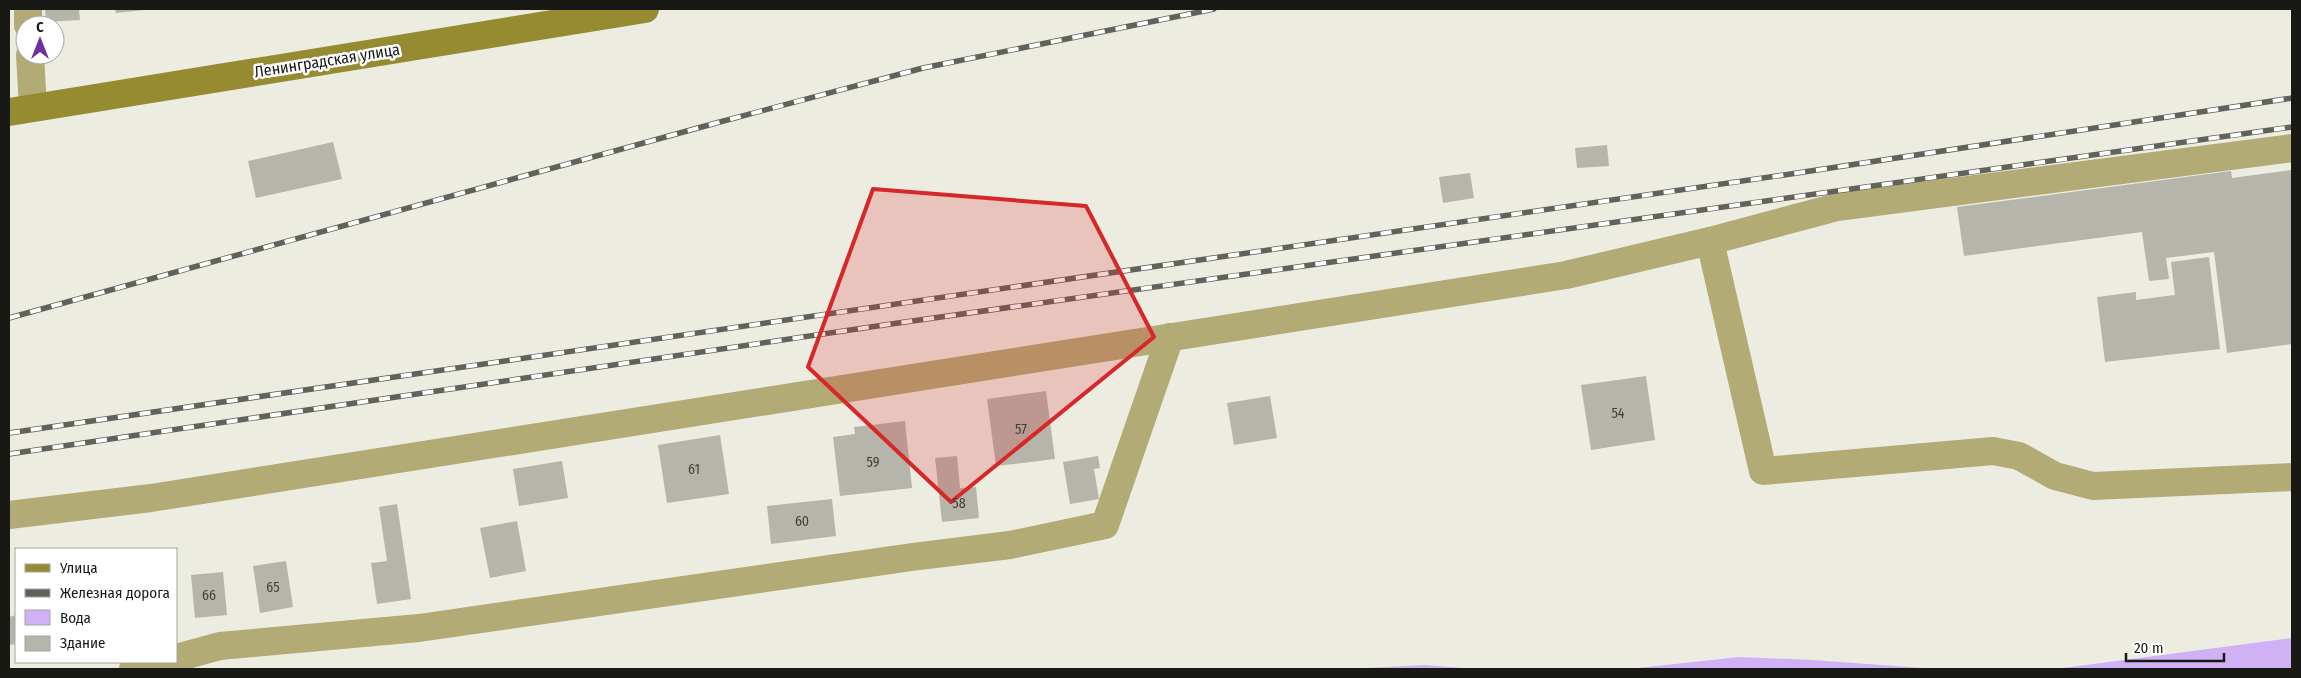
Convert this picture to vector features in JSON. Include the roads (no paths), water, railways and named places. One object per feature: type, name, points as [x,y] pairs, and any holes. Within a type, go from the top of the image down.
[{"type":"main road","name":"Ленинградская улица","points":[[21,110],[645,9]]},
{"type":"street","points":[[21,110],[28,65]]},
{"type":"street","points":[[9,515],[151,498],[1566,275],[1710,241],[1837,207],[2292,148]]},
{"type":"street","points":[[1710,241],[1763,471],[1993,451],[2019,456],[2055,476],[2093,486],[2292,477]]},
{"type":"street","points":[[178,657],[220,646],[419,628],[912,557],[1010,546],[1105,525],[1170,337]]},
{"type":"street","points":[[133,669],[158,663]]},
{"type":"water","points":[[2292,638],[2292,669],[2028,669],[2063,668]]},
{"type":"water","points":[[1739,657],[1813,660],[1936,669],[1629,669]]},
{"type":"water","points":[[1425,665],[1474,669],[1349,669]]},
{"type":"railway","points":[[9,318],[716,123],[923,68],[1214,9]]},
{"type":"railway","points":[[9,433],[1784,175],[2292,98]]},
{"type":"railway","points":[[9,454],[891,324],[2292,127]]}]
